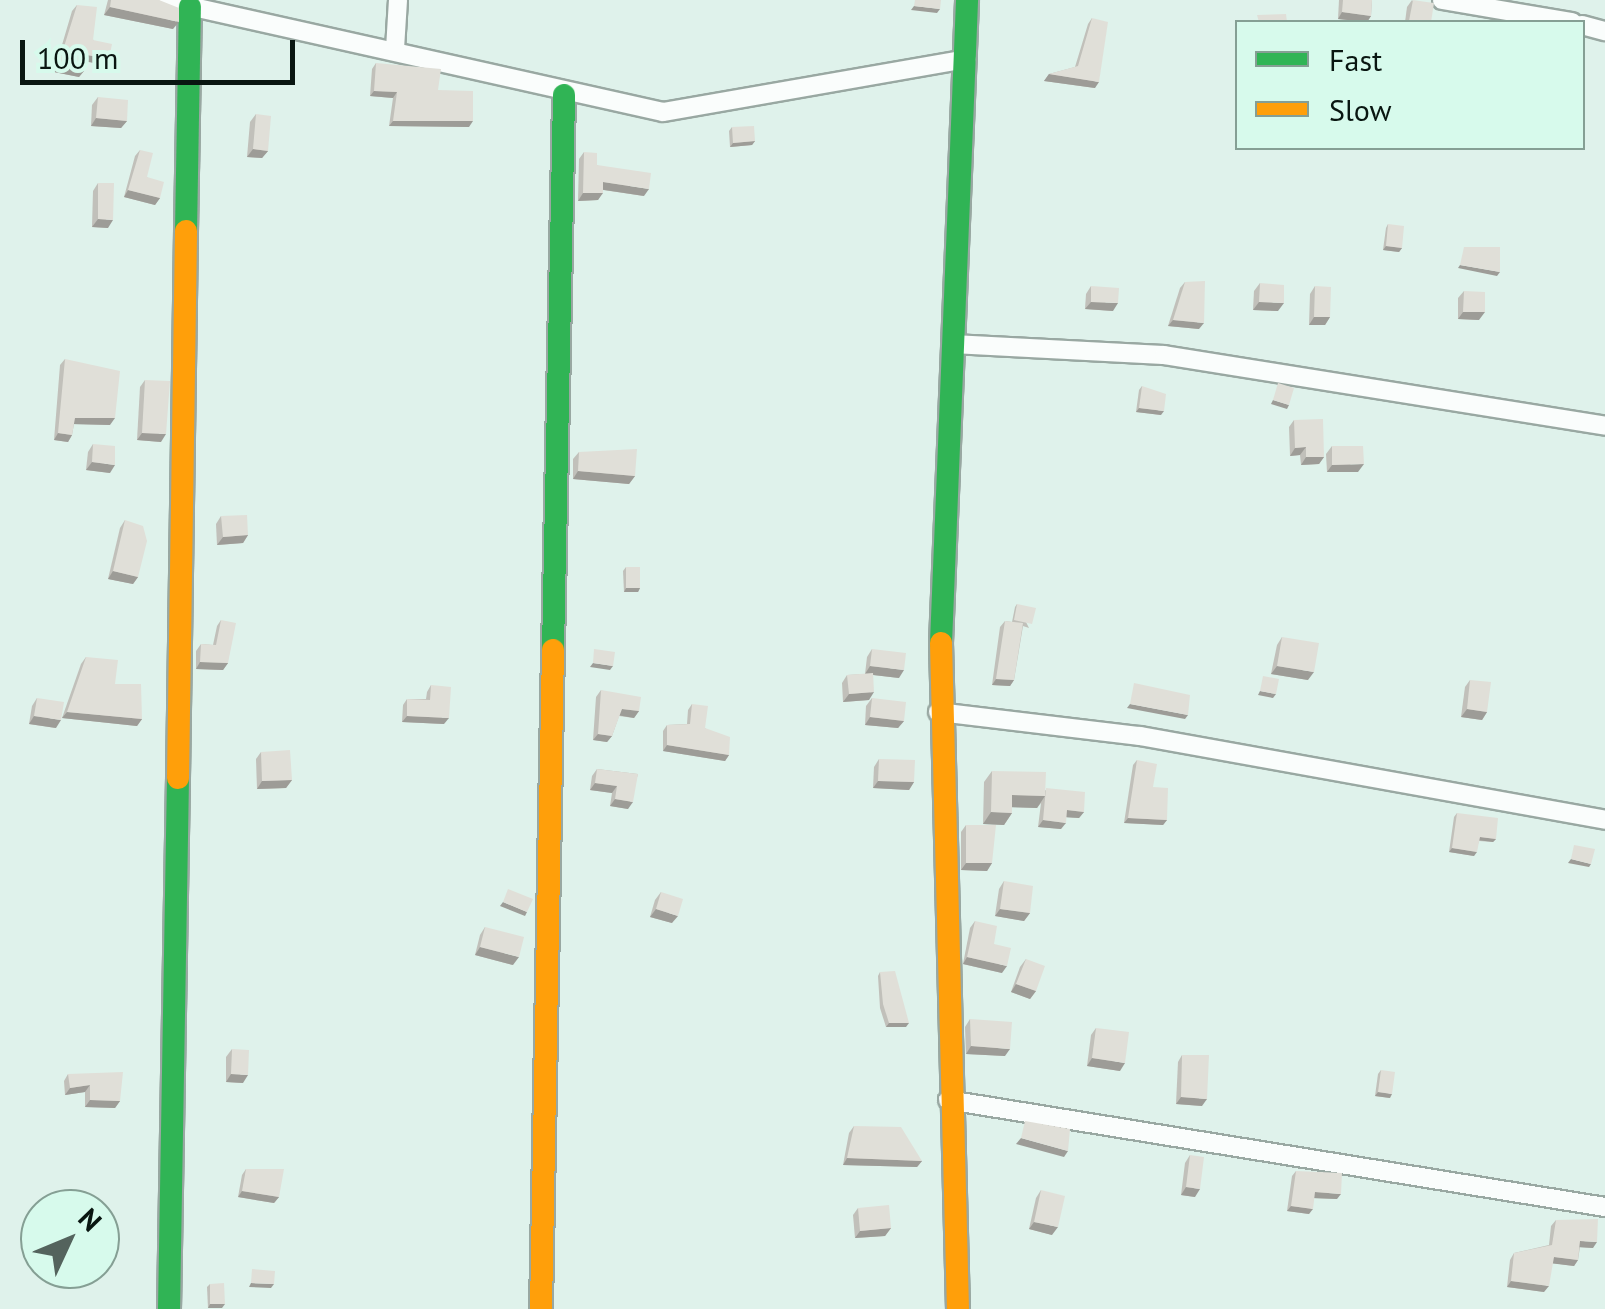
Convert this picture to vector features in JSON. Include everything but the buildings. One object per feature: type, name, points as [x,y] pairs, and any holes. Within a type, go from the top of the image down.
[{"type":"street","points":[[162,0],[395,49],[564,95],[663,112],[966,59]]},
{"type":"street","points":[[395,49],[398,0]]},
{"type":"street","points":[[958,1309],[938,712],[966,0]]},
{"type":"street","points":[[1442,0],[1560,20]]},
{"type":"street","points":[[169,1309],[190,6]]},
{"type":"street","points":[[541,1309],[548,580],[564,95]]},
{"type":"street","points":[[952,344],[1164,355],[1605,426]]},
{"type":"street","points":[[938,712],[1140,736],[1605,820]]},
{"type":"street","points":[[948,1100],[1605,1207]]},
{"type":"traffic: fast","points":[[941,643],[967,0]]},
{"type":"traffic: fast","points":[[186,231],[190,7]]},
{"type":"traffic: fast","points":[[553,650],[564,95]]},
{"type":"traffic: fast","points":[[169,1309],[178,778]]},
{"type":"traffic: slow","points":[[178,778],[186,231]]},
{"type":"traffic: slow","points":[[941,643],[958,1309]]},
{"type":"traffic: slow","points":[[541,1309],[553,650]]}]
